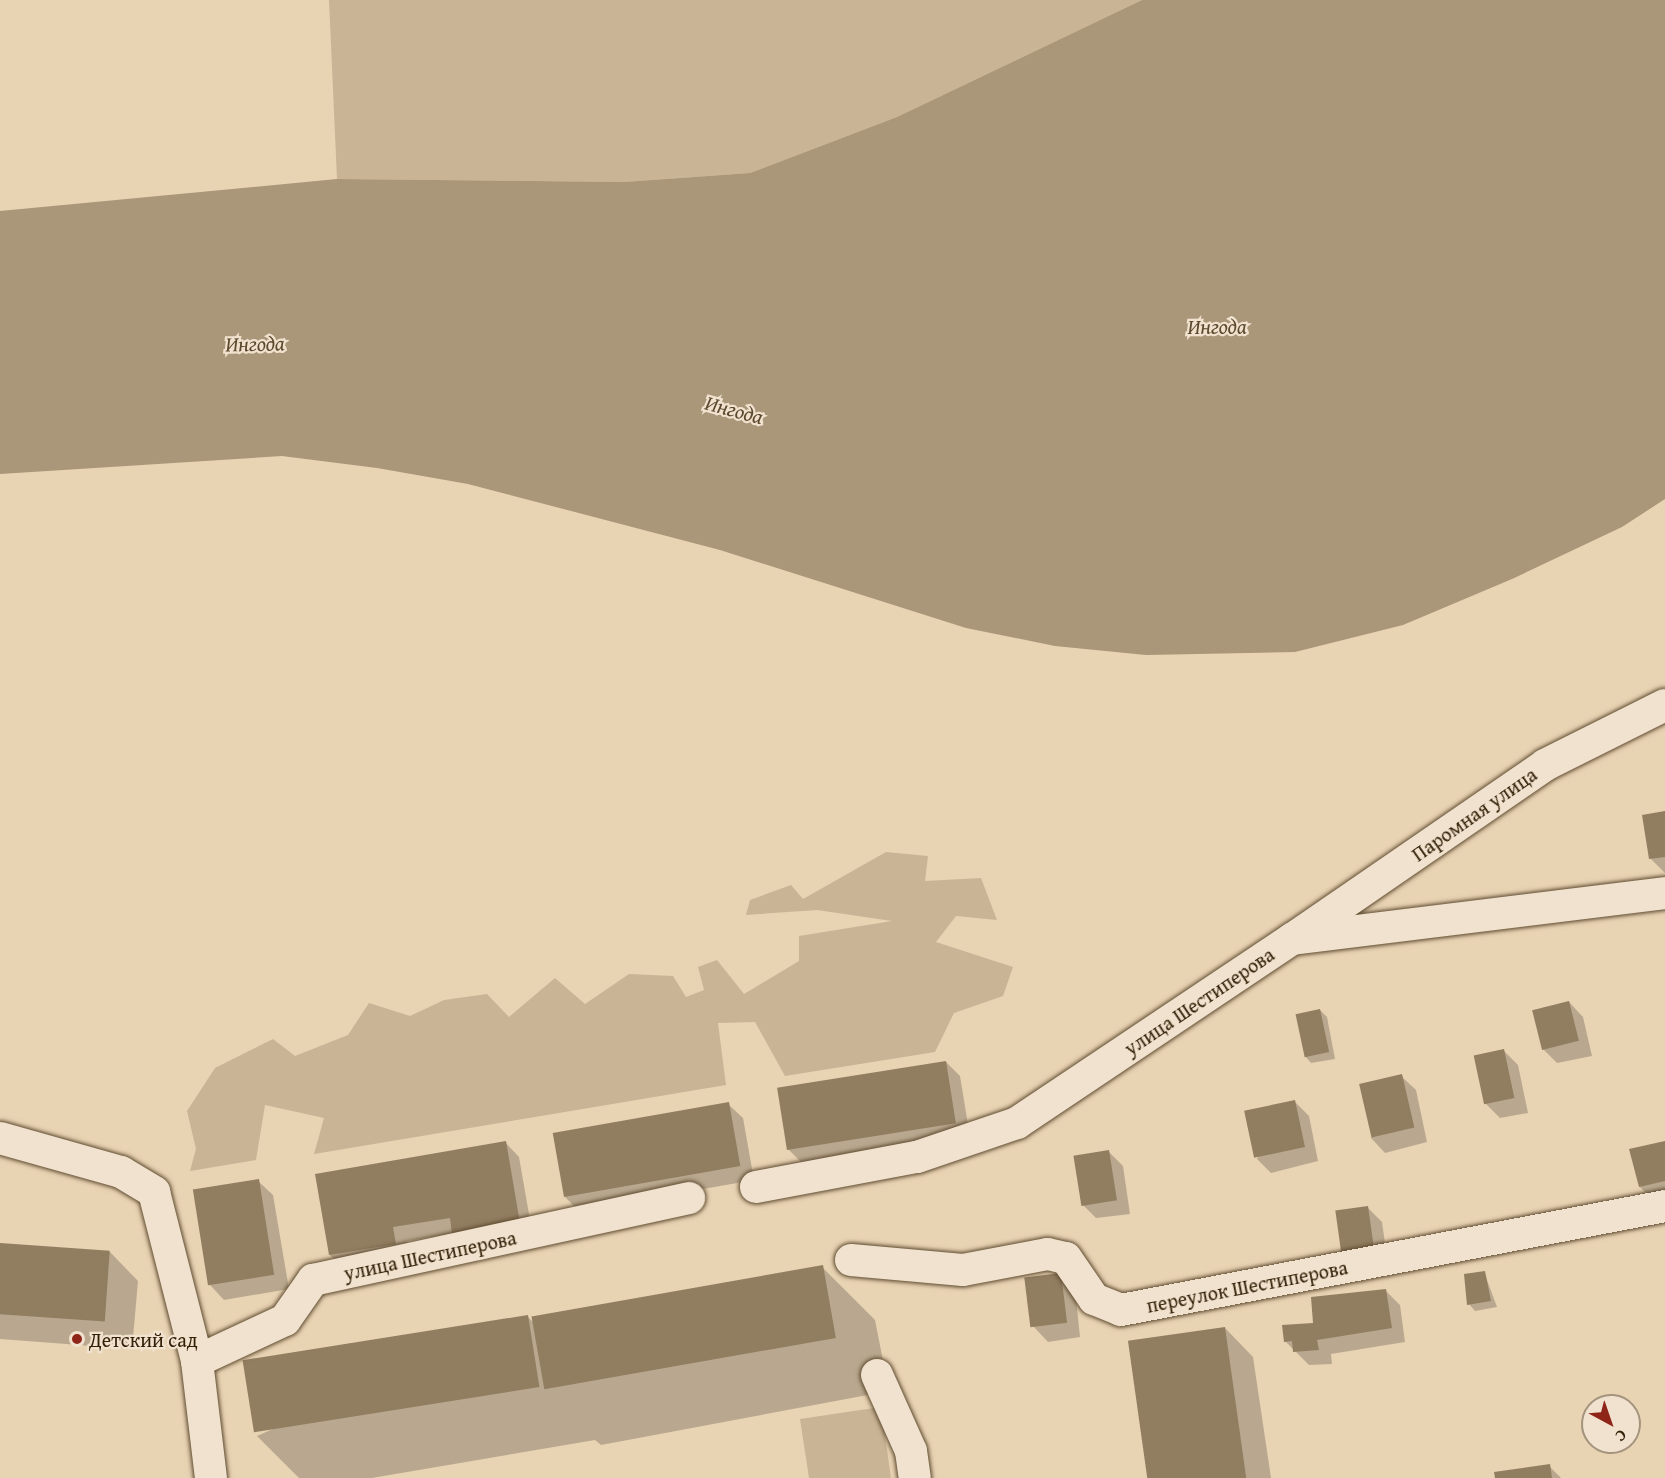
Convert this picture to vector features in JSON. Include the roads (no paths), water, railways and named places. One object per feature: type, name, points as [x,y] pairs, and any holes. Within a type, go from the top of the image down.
[{"type":"street","name":"Паромная улица","points":[[1292,939],[1545,765],[1665,705]]},
{"type":"street","name":"улица Шестиперова","points":[[756,1187],[917,1157],[1017,1123],[1292,939],[1665,893]]},
{"type":"street","points":[[0,1138],[120,1172],[154,1192],[196,1360],[211,1478]]},
{"type":"street","name":"улица Шестиперова","points":[[196,1360],[285,1320],[313,1280],[689,1198]]},
{"type":"street","name":"переулок Шестиперова","points":[[850,1260],[963,1270],[1048,1254],[1066,1258],[1094,1299],[1121,1310],[1665,1206]]},
{"type":"street","points":[[877,1374],[911,1451],[915,1478]]},
{"type":"water","name":"Ингода","points":[[1142,0],[1665,0],[1665,499],[1622,527],[1512,579],[1403,625],[1295,652],[1146,655],[1055,646],[966,628],[720,550],[468,484],[377,468],[282,456],[0,474],[0,211],[337,179],[624,182],[750,173],[897,117]]},
{"type":"place","name":"Детский сад","points":[[77,1339]]}]
